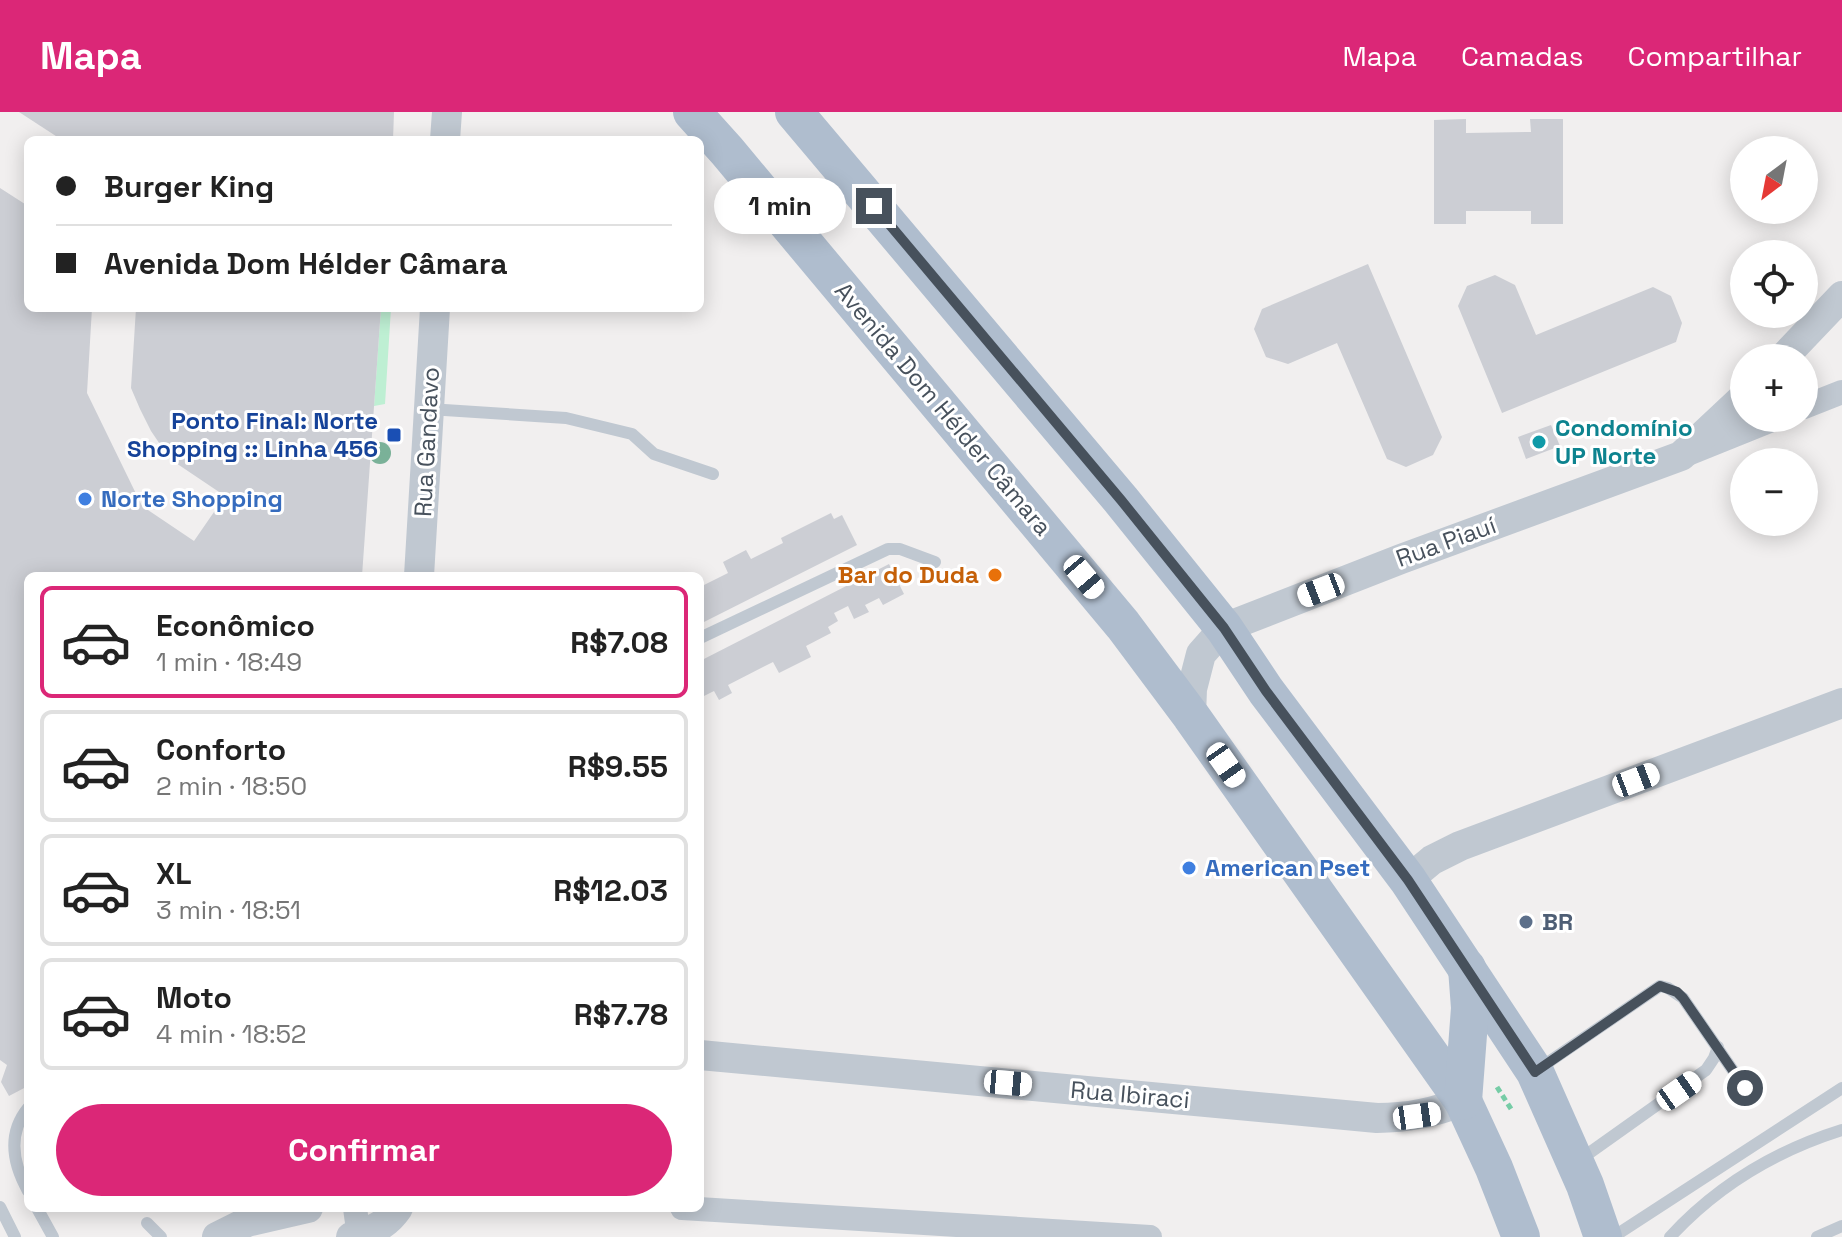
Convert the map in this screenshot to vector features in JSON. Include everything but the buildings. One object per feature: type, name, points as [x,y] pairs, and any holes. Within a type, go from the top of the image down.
[{"type":"main road","name":"Avenida Dom Hélder Câmara","points":[[692,112],[738,163],[1123,625],[1478,1092],[1494,1168],[1521,1237]]},
{"type":"main road","points":[[794,112],[1121,500],[1224,628],[1266,691],[1408,880],[1535,1072],[1576,1163],[1603,1237]]},
{"type":"main road","points":[[1467,967],[1478,1092]]},
{"type":"street","points":[[445,136],[447,112]]},
{"type":"street","points":[[1796,344],[1842,296]]},
{"type":"street","name":"Rua Gandavo","points":[[419,572],[435,312]]},
{"type":"street","points":[[1818,401],[1842,392]]},
{"type":"street","name":"Rua Piauí","points":[[1224,628],[1681,456],[1730,410]]},
{"type":"street","points":[[1681,456],[1742,432]]},
{"type":"street","points":[[1191,716],[1192,689],[1201,654],[1224,628]]},
{"type":"street","points":[[1408,880],[1432,860],[1460,846],[1842,703]]},
{"type":"street","name":"Rua Ibiraci","points":[[704,1055],[1377,1118],[1433,1113],[1478,1092]]},
{"type":"street","points":[[704,1209],[1150,1237]]},
{"type":"street","points":[[217,1237],[247,1222],[291,1212]]},
{"type":"street","points":[[356,1229],[390,1220],[395,1212]]},
{"type":"lane","points":[[429,409],[566,418],[632,434],[654,454],[713,474]]},
{"type":"lane","points":[[704,636],[888,549],[900,549],[935,562]]},
{"type":"lane","points":[[1535,1072],[1660,986],[1677,992],[1683,998],[1745,1088]]},
{"type":"lane","points":[[1576,1163],[1697,1078],[1711,1064],[1718,1047]]},
{"type":"lane","points":[[1613,1237],[1842,1088]]},
{"type":"lane","points":[[24,1115],[17,1128],[14,1148],[17,1170],[24,1183]]},
{"type":"lane","points":[[1670,1237],[1700,1205],[1733,1180],[1784,1153],[1842,1130]]},
{"type":"lane","points":[[0,1207],[15,1237]]},
{"type":"lane","points":[[39,1212],[53,1237]]},
{"type":"lane","points":[[147,1223],[161,1237]]},
{"type":"lane","points":[[1817,1237],[1842,1226]]},
{"type":"path","points":[[1478,1092],[1515,1114]]},
{"type":"green space","points":[[381,312],[391,312],[385,404],[374,406]]},
{"type":"place","name":"Ponto Final: Norte Shopping :: Linha 456","points":[[394,435]]},
{"type":"place","name":"Condomínio UP Norte","points":[[1539,442]]},
{"type":"place","name":"Norte Shopping","points":[[85,499]]},
{"type":"place","name":"Bar do Duda","points":[[995,575]]},
{"type":"place","name":"American Pset","points":[[1189,868]]},
{"type":"place","name":"BR","points":[[1526,922]]},
{"type":"route","points":[[874,206],[1121,500],[1224,628],[1266,691],[1408,880],[1535,1072],[1660,986],[1677,992],[1683,998],[1745,1088]]}]
